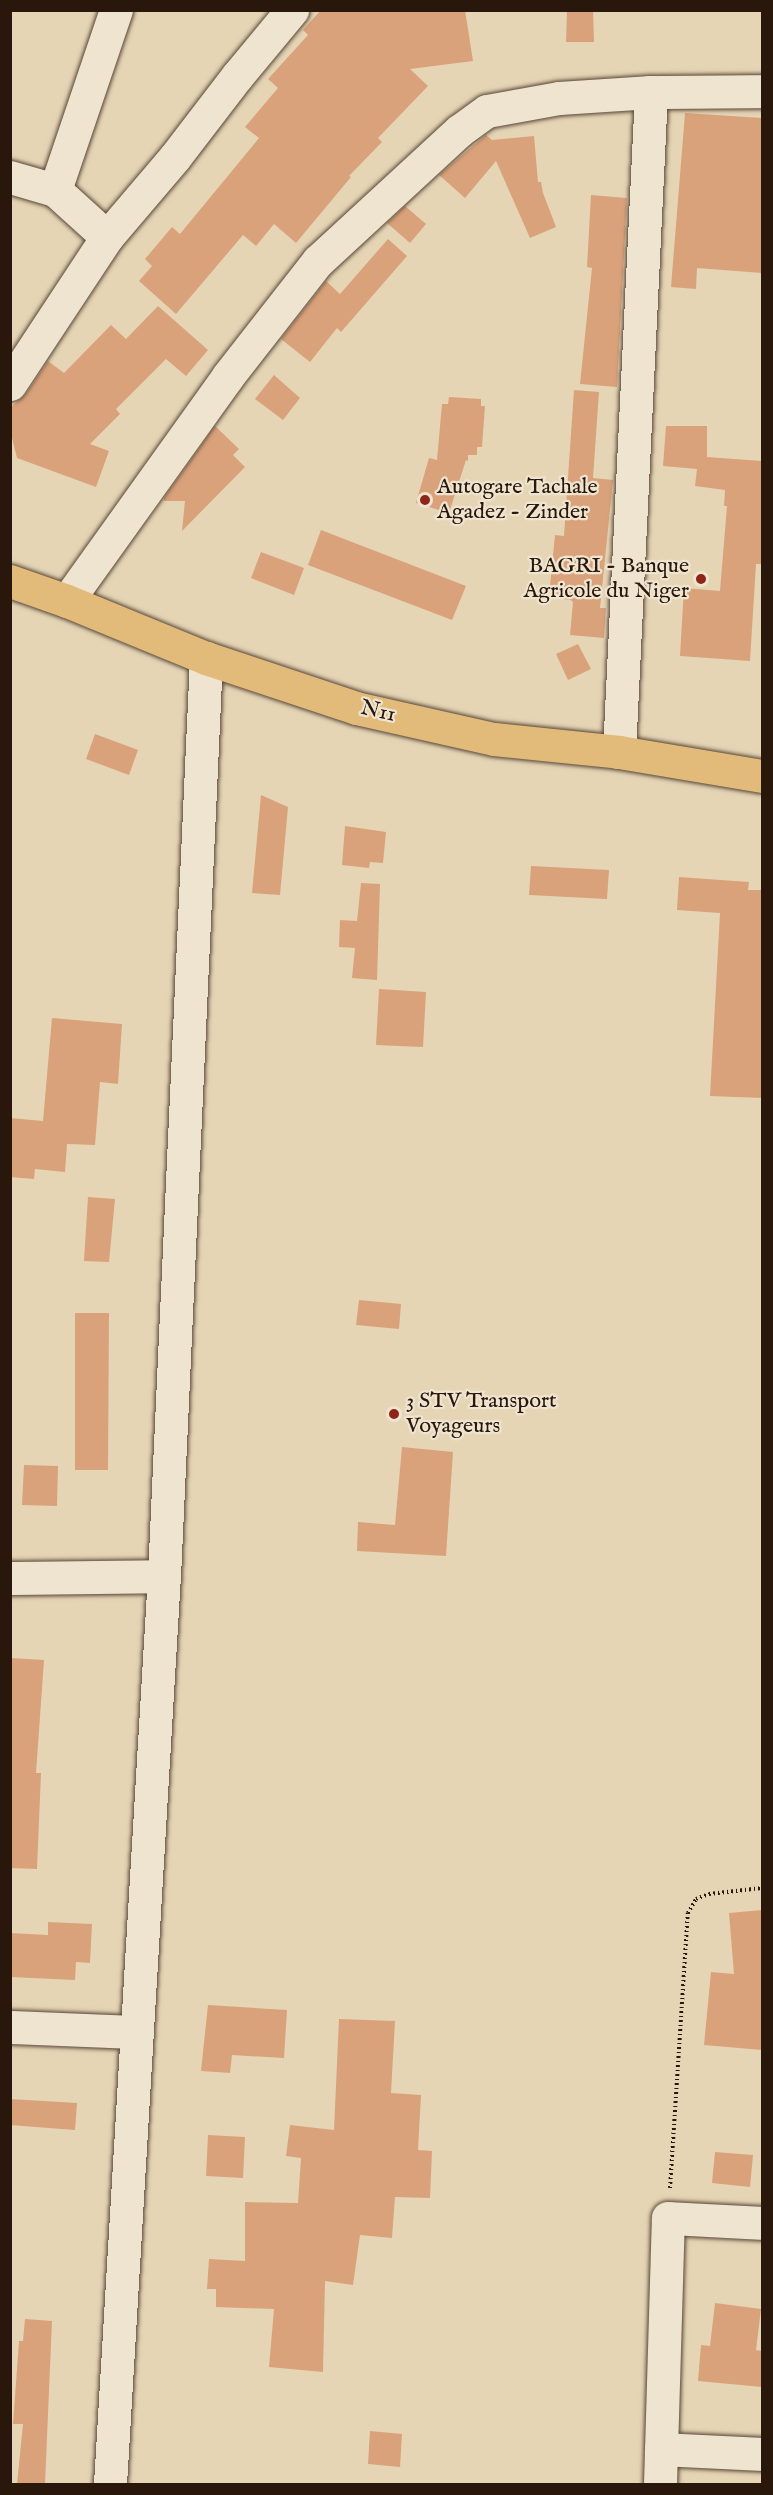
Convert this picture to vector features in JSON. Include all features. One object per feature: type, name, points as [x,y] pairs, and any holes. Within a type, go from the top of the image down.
[{"type":"main road","name":"N11","points":[[10,581],[67,601],[206,658],[368,711],[494,739],[619,752],[762,776]]},
{"type":"street","points":[[55,190],[116,10]]},
{"type":"street","points":[[10,384],[107,237],[175,157],[292,10]]},
{"type":"street","points":[[67,601],[228,376],[318,261],[459,130],[488,111],[559,98],[651,92],[762,91]]},
{"type":"street","points":[[619,752],[651,92]]},
{"type":"street","points":[[10,177],[55,190],[107,237]]},
{"type":"street","points":[[110,2484],[164,1576],[206,658]]},
{"type":"street","points":[[10,1578],[164,1576]]},
{"type":"street","points":[[10,2027],[136,2032]]},
{"type":"street","points":[[660,2484],[668,2218],[762,2223]]},
{"type":"street","points":[[661,2449],[762,2454]]},
{"type":"path","points":[[668,2218],[688,1913],[696,1899],[709,1894],[762,1888]]},
{"type":"building","points":[[321,10],[465,10],[473,61],[410,69],[428,86],[378,138],[382,142],[349,176],[351,177],[296,243],[274,224],[256,246],[243,235],[176,314],[139,281],[152,266],[145,259],[172,227],[180,234],[259,138],[245,127],[278,88],[268,79],[308,35],[303,30]]},
{"type":"building","points":[[567,10],[593,10],[594,42],[566,42]]},
{"type":"building","points":[[685,113],[762,118],[762,273],[697,268],[696,289],[671,287]]},
{"type":"building","points":[[486,135],[492,140],[534,136],[538,182],[541,182],[556,227],[530,238],[496,161],[465,198],[439,175]]},
{"type":"building","points":[[591,195],[627,198],[617,387],[580,384],[592,268],[587,267]]},
{"type":"building","points":[[405,206],[426,224],[410,243],[387,223]]},
{"type":"building","points":[[388,239],[407,256],[341,332],[337,328],[310,362],[281,339],[326,281],[340,294]]},
{"type":"building","points":[[158,306],[208,350],[186,376],[166,359],[116,409],[120,414],[90,444],[109,451],[96,487],[17,458],[10,430],[10,408],[26,394],[48,361],[64,373],[111,325],[126,339]]},
{"type":"building","points":[[274,375],[300,398],[283,420],[255,399]]},
{"type":"building","points":[[574,390],[599,392],[593,478],[613,480],[600,608],[606,608],[604,638],[570,635],[573,602],[555,598],[556,587],[550,586],[555,535],[564,536]]},
{"type":"building","points":[[449,397],[481,399],[481,406],[485,406],[482,447],[477,447],[477,455],[468,455],[468,461],[466,460],[449,513],[416,503],[429,458],[437,460],[442,404],[448,404]]},
{"type":"building","points":[[215,426],[239,449],[233,455],[245,467],[182,531],[185,501],[164,501],[164,498]]},
{"type":"building","points":[[666,426],[707,426],[707,457],[762,461],[762,564],[756,564],[750,661],[680,656],[684,588],[720,591],[727,506],[724,506],[725,490],[695,486],[697,469],[663,466]]},
{"type":"building","points":[[321,530],[466,586],[452,620],[308,565]]},
{"type":"building","points":[[261,552],[304,568],[294,595],[251,578]]},
{"type":"building","points":[[578,644],[591,669],[568,680],[556,654]]},
{"type":"building","points":[[95,734],[138,750],[129,775],[86,759]]},
{"type":"building","points":[[261,795],[288,807],[280,895],[252,893]]},
{"type":"building","points":[[345,826],[386,832],[383,863],[370,862],[369,868],[342,865]]},
{"type":"building","points":[[531,866],[609,870],[607,899],[529,895]]},
{"type":"building","points":[[679,877],[749,882],[748,890],[762,890],[762,1098],[710,1096],[720,913],[677,910]]},
{"type":"building","points":[[361,883],[380,884],[377,980],[352,978],[355,948],[339,947],[340,920],[357,921]]},
{"type":"building","points":[[379,989],[426,992],[423,1047],[376,1045]]},
{"type":"building","points":[[52,1018],[122,1024],[118,1084],[100,1082],[95,1145],[67,1144],[65,1172],[35,1169],[34,1179],[10,1177],[10,1118],[43,1121]]},
{"type":"building","points":[[88,1197],[115,1199],[109,1262],[84,1261]]},
{"type":"building","points":[[359,1300],[401,1304],[399,1329],[356,1325]]},
{"type":"building","points":[[75,1313],[109,1313],[108,1470],[75,1470]]},
{"type":"building","points":[[402,1447],[453,1452],[446,1556],[357,1551],[358,1522],[395,1525]]},
{"type":"building","points":[[24,1465],[58,1466],[57,1506],[22,1505]]},
{"type":"building","points":[[10,1658],[44,1660],[36,1773],[41,1773],[37,1869],[10,1868]]},
{"type":"building","points":[[762,1910],[762,2050],[704,2045],[711,1972],[734,1974],[729,1913]]},
{"type":"building","points":[[48,1922],[92,1924],[90,1963],[76,1962],[75,1980],[10,1977],[10,1933],[48,1935]]},
{"type":"building","points":[[208,2005],[287,2010],[284,2058],[232,2055],[230,2073],[201,2071]]},
{"type":"building","points":[[339,2019],[395,2021],[391,2093],[421,2095],[418,2150],[432,2151],[430,2198],[395,2197],[392,2238],[360,2235],[353,2285],[325,2281],[323,2372],[269,2367],[274,2309],[216,2307],[216,2289],[207,2289],[209,2259],[245,2261],[245,2202],[298,2203],[301,2158],[286,2156],[290,2125],[334,2130]]},
{"type":"building","points":[[10,2099],[77,2103],[75,2130],[10,2125]]},
{"type":"building","points":[[208,2135],[245,2137],[243,2178],[206,2176]]},
{"type":"building","points":[[715,2152],[753,2155],[750,2187],[712,2183]]},
{"type":"building","points":[[715,2303],[761,2309],[756,2350],[762,2351],[762,2387],[698,2381],[701,2345],[710,2346]]},
{"type":"building","points":[[25,2319],[52,2321],[45,2484],[17,2484],[23,2424],[13,2424],[19,2341],[23,2341]]},
{"type":"building","points":[[370,2431],[402,2434],[400,2467],[368,2464]]},
{"type":"place","name":"Autogare Tachale Agadez - Zinder","points":[[425,500]]},
{"type":"place","name":"BAGRI - Banque Agricole du Niger","points":[[701,579]]},
{"type":"place","name":"3 STV Transport Voyageurs","points":[[394,1414]]}]
